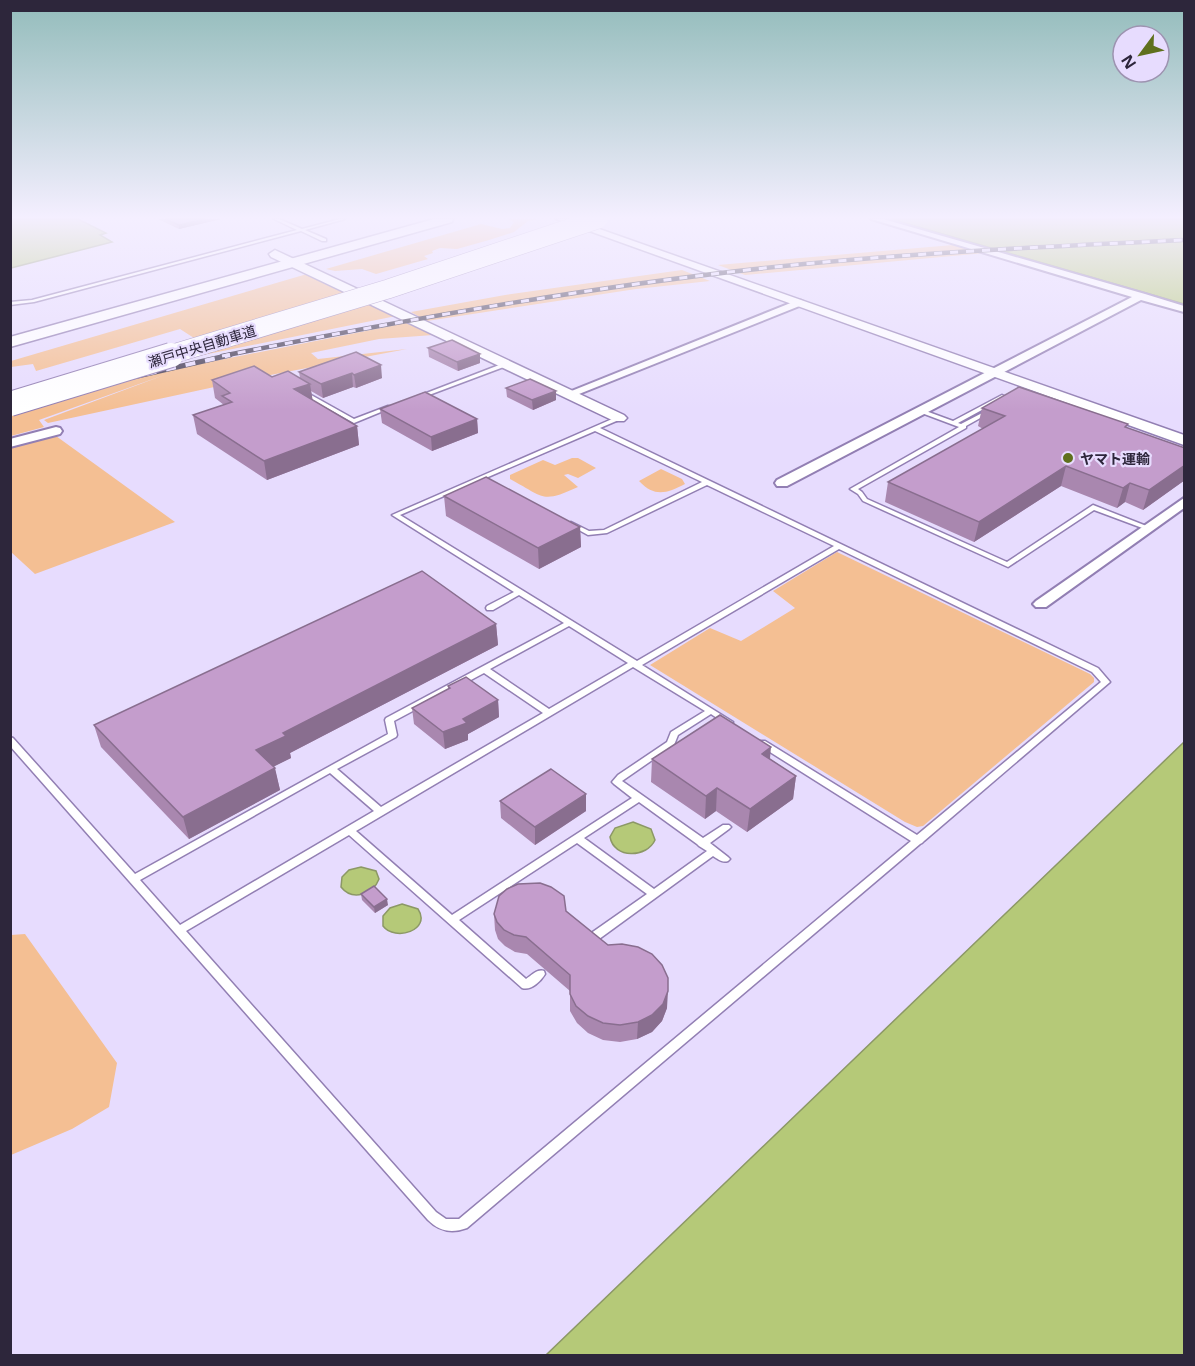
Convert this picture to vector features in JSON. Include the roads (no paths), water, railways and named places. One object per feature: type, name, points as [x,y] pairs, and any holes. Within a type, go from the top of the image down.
[{"type":"highway","name":"瀬戸中央自動車道","points":[[10,392],[381,283]]},
{"type":"highway","name":"瀬戸中央自動車道","points":[[10,404],[407,283]]},
{"type":"main road","points":[[10,327],[171,283]]},
{"type":"main road","points":[[10,342],[219,283]]},
{"type":"street","points":[[336,283],[619,418]]},
{"type":"street","points":[[741,283],[1185,440]]},
{"type":"street","points":[[1095,283],[1185,309]]},
{"type":"street","points":[[782,483],[1141,296]]},
{"type":"street","points":[[570,394],[798,303]]},
{"type":"street","points":[[10,443],[56,431]]},
{"type":"street","points":[[1041,604],[1185,502]]},
{"type":"lane","points":[[10,304],[32,301],[101,283]]},
{"type":"lane","points":[[408,400],[507,364]]},
{"type":"lane","points":[[298,389],[354,421],[397,404]]},
{"type":"lane","points":[[953,423],[1002,397],[1015,400],[962,426],[964,427],[853,489],[866,500],[1008,565],[1093,507],[1147,528]]},
{"type":"lane","points":[[921,411],[962,426]]},
{"type":"lane","points":[[619,418],[395,515],[740,729]]},
{"type":"lane","points":[[10,740],[432,1216],[441,1225],[451,1227],[462,1224],[1106,682],[1095,670],[595,428]]},
{"type":"lane","points":[[484,476],[494,482]]},
{"type":"lane","points":[[561,519],[588,532],[605,532],[708,482]]},
{"type":"lane","points":[[179,930],[839,546]]},
{"type":"lane","points":[[490,608],[519,592]]},
{"type":"lane","points":[[134,879],[393,735],[389,720],[570,623]]},
{"type":"lane","points":[[484,669],[549,713]]},
{"type":"lane","points":[[710,711],[674,734],[671,743],[617,782],[637,799],[725,859]]},
{"type":"lane","points":[[750,735],[919,841]]},
{"type":"lane","points":[[331,769],[381,812]]},
{"type":"lane","points":[[452,920],[637,799]]},
{"type":"lane","points":[[702,844],[726,827]]},
{"type":"lane","points":[[573,828],[654,894]]},
{"type":"lane","points":[[349,830],[526,985],[540,974]]},
{"type":"lane","points":[[591,939],[713,851]]},
{"type":"railway","points":[[222,356],[367,328],[645,283]]},
{"type":"railway","points":[[10,405],[230,355]]},
{"type":"place","name":"ヤマト運輸","points":[[1068,458]]}]
